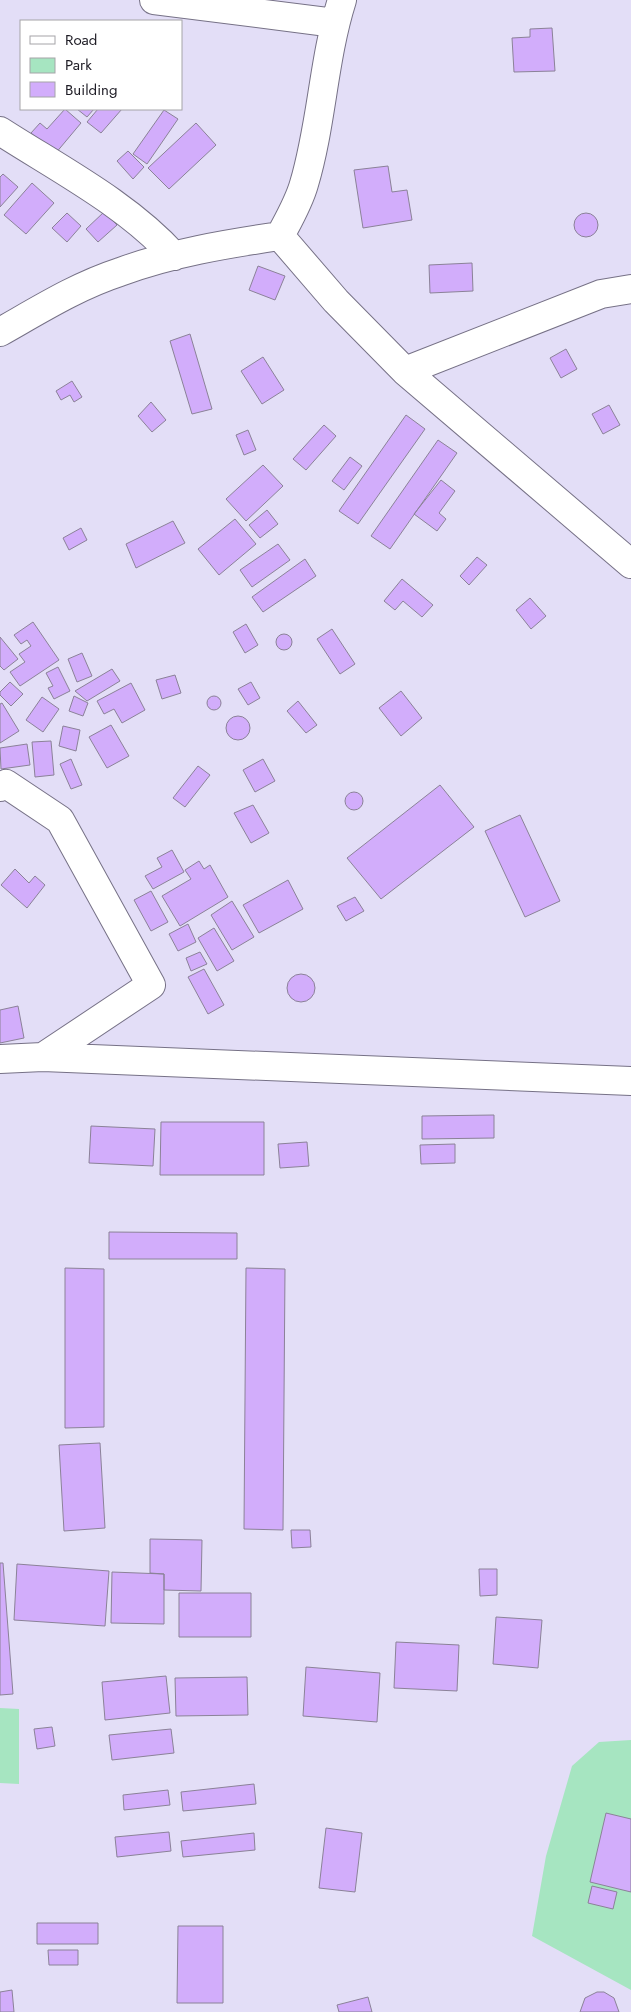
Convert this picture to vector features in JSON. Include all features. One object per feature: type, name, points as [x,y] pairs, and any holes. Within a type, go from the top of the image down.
[{"type":"street","points":[[154,0],[338,11],[304,187],[280,236]]},
{"type":"street","points":[[0,130],[114,205],[157,238],[174,256]]},
{"type":"street","points":[[0,332],[82,287],[120,272],[174,256],[227,244],[280,236]]},
{"type":"street","points":[[280,236],[336,301],[404,371],[631,564]]},
{"type":"street","points":[[404,371],[601,294],[631,290]]},
{"type":"street","points":[[0,787],[6,784],[60,820],[151,985],[43,1056]]},
{"type":"street","points":[[0,1059],[43,1056],[631,1081]]},
{"type":"green space","points":[[0,1708],[19,1709],[19,1784],[0,1783]]},
{"type":"green space","points":[[631,1740],[631,1990],[532,1936],[546,1856],[572,1766],[599,1742]]},
{"type":"building","points":[[552,28],[555,71],[514,72],[512,38],[530,37],[530,29]]},
{"type":"building","points":[[64,110],[81,123],[55,154],[31,133],[40,123],[47,129]]},
{"type":"building","points":[[78,110],[93,110],[87,117]]},
{"type":"building","points":[[97,110],[121,110],[101,133],[87,122]]},
{"type":"building","points":[[164,110],[178,119],[147,164],[133,154]]},
{"type":"building","points":[[196,123],[216,145],[169,189],[148,168]]},
{"type":"building","points":[[128,151],[144,167],[133,179],[117,161]]},
{"type":"building","points":[[388,166],[392,192],[407,190],[412,220],[363,228],[354,170]]},
{"type":"building","points":[[3,174],[18,187],[0,207],[0,177]]},
{"type":"building","points":[[32,183],[54,203],[26,234],[4,215]]},
{"type":"building","points":[[104,212],[117,225],[98,242],[86,229]]},
{"type":"building","points":[[67,213],[81,226],[67,242],[52,228]]},
{"type":"building","points":[[586,213],[591,214],[597,220],[597,230],[591,236],[586,237],[581,236],[575,230],[574,225],[575,220],[581,214]]},
{"type":"building","points":[[472,263],[473,291],[430,293],[429,265]]},
{"type":"building","points":[[258,266],[285,276],[275,300],[249,290]]},
{"type":"building","points":[[190,334],[212,409],[192,414],[170,341]]},
{"type":"building","points":[[566,349],[577,369],[561,378],[550,358]]},
{"type":"building","points":[[263,357],[284,390],[262,404],[241,371]]},
{"type":"building","points":[[72,381],[82,397],[74,402],[70,395],[61,400],[56,391]]},
{"type":"building","points":[[151,402],[166,420],[152,432],[138,416]]},
{"type":"building","points":[[609,405],[620,425],[603,434],[592,414]]},
{"type":"building","points":[[406,415],[425,429],[358,524],[339,511]]},
{"type":"building","points":[[324,425],[336,436],[306,470],[293,459]]},
{"type":"building","points":[[248,430],[256,450],[244,455],[236,435]]},
{"type":"building","points":[[438,440],[457,453],[390,549],[371,536]]},
{"type":"building","points":[[350,457],[362,466],[344,490],[332,481]]},
{"type":"building","points":[[263,465],[283,486],[246,521],[226,499]]},
{"type":"building","points":[[441,480],[455,491],[439,513],[446,519],[437,531],[414,514]]},
{"type":"building","points":[[267,510],[278,524],[260,538],[249,525]]},
{"type":"building","points":[[235,519],[256,544],[219,575],[198,549]]},
{"type":"building","points":[[173,521],[185,543],[136,568],[126,544]]},
{"type":"building","points":[[81,528],[87,540],[69,550],[63,538]]},
{"type":"building","points":[[278,544],[290,560],[252,587],[240,570]]},
{"type":"building","points":[[477,557],[487,565],[469,585],[460,576]]},
{"type":"building","points":[[305,559],[316,576],[263,612],[252,597]]},
{"type":"building","points":[[402,579],[433,605],[422,617],[403,601],[395,610],[384,601]]},
{"type":"building","points":[[530,598],[546,616],[531,629],[516,610]]},
{"type":"building","points":[[33,622],[59,660],[20,686],[10,672],[25,662],[19,654],[31,646],[27,640],[21,644],[14,635]]},
{"type":"building","points":[[246,624],[258,645],[245,653],[233,632]]},
{"type":"building","points":[[332,629],[355,664],[340,674],[317,639]]},
{"type":"building","points":[[284,634],[290,636],[292,642],[290,648],[284,650],[278,648],[276,642],[278,636]]},
{"type":"building","points":[[0,637],[18,659],[4,670],[0,666]]},
{"type":"building","points":[[82,653],[92,676],[77,682],[68,659]]},
{"type":"building","points":[[58,667],[70,691],[54,699],[48,688],[53,686],[46,673]]},
{"type":"building","points":[[112,669],[120,681],[87,701],[75,691]]},
{"type":"building","points":[[175,675],[181,693],[162,699],[156,680]]},
{"type":"building","points":[[10,682],[23,694],[11,706],[0,695],[0,692]]},
{"type":"building","points":[[251,682],[260,698],[248,705],[238,689]]},
{"type":"building","points":[[131,683],[145,710],[122,723],[114,709],[104,714],[97,701]]},
{"type":"building","points":[[401,691],[422,718],[401,736],[379,708]]},
{"type":"building","points":[[74,696],[88,703],[83,716],[69,711]]},
{"type":"building","points":[[211,696],[217,696],[221,703],[217,710],[211,710],[207,706],[207,700]]},
{"type":"building","points":[[42,697],[59,709],[43,732],[26,720]]},
{"type":"building","points":[[298,701],[317,725],[306,733],[287,711]]},
{"type":"building","points":[[2,703],[19,731],[0,743],[0,704]]},
{"type":"building","points":[[238,716],[247,719],[250,728],[247,737],[238,740],[229,737],[226,728],[229,719]]},
{"type":"building","points":[[111,725],[129,756],[107,768],[89,737]]},
{"type":"building","points":[[63,726],[80,730],[76,751],[59,746]]},
{"type":"building","points":[[51,741],[54,775],[35,777],[32,742]]},
{"type":"building","points":[[27,744],[30,765],[1,769],[0,748]]},
{"type":"building","points":[[71,759],[82,785],[71,789],[60,764]]},
{"type":"building","points":[[263,759],[275,781],[255,792],[243,770]]},
{"type":"building","points":[[198,766],[210,775],[185,807],[173,798]]},
{"type":"building","points":[[440,785],[474,827],[381,899],[347,858]]},
{"type":"building","points":[[354,792],[360,795],[363,801],[360,807],[354,810],[348,807],[345,801],[348,795]]},
{"type":"building","points":[[253,805],[269,833],[251,843],[234,813]]},
{"type":"building","points":[[520,815],[560,901],[525,917],[485,831]]},
{"type":"building","points":[[172,850],[184,872],[153,889],[145,876],[162,867],[157,858]]},
{"type":"building","points":[[199,861],[204,869],[210,865],[228,897],[180,926],[162,896],[191,879],[185,870]]},
{"type":"building","points":[[15,869],[29,883],[35,876],[45,885],[27,908],[1,885]]},
{"type":"building","points":[[288,880],[303,909],[259,933],[243,905]]},
{"type":"building","points":[[151,891],[168,922],[151,931],[134,900]]},
{"type":"building","points":[[355,897],[364,911],[346,921],[337,906]]},
{"type":"building","points":[[232,901],[254,937],[232,950],[211,915]]},
{"type":"building","points":[[188,924],[196,942],[178,951],[169,934]]},
{"type":"building","points":[[214,928],[234,961],[217,971],[198,938]]},
{"type":"building","points":[[200,952],[207,964],[191,971],[186,958]]},
{"type":"building","points":[[204,969],[224,1005],[208,1014],[188,977]]},
{"type":"building","points":[[301,974],[311,978],[315,988],[311,998],[301,1002],[291,998],[287,988],[291,978]]},
{"type":"building","points":[[18,1006],[24,1038],[0,1043],[0,1010]]},
{"type":"building","points":[[494,1115],[494,1138],[422,1139],[422,1116]]},
{"type":"building","points":[[161,1122],[264,1122],[264,1175],[160,1175]]},
{"type":"building","points":[[91,1126],[155,1129],[153,1166],[89,1163]]},
{"type":"building","points":[[307,1142],[309,1166],[280,1168],[278,1144]]},
{"type":"building","points":[[455,1144],[455,1163],[421,1164],[420,1145]]},
{"type":"building","points":[[109,1232],[237,1233],[237,1259],[109,1259]]},
{"type":"building","points":[[65,1268],[104,1269],[104,1427],[65,1428]]},
{"type":"building","points":[[246,1268],[285,1269],[283,1530],[244,1529]]},
{"type":"building","points":[[100,1443],[105,1528],[64,1531],[59,1445]]},
{"type":"building","points":[[291,1530],[310,1530],[311,1547],[292,1548]]},
{"type":"building","points":[[150,1539],[202,1540],[201,1591],[164,1590],[164,1574],[150,1573]]},
{"type":"building","points":[[0,1563],[3,1563],[13,1694],[0,1695]]},
{"type":"building","points":[[17,1564],[109,1571],[105,1626],[14,1620]]},
{"type":"building","points":[[479,1569],[497,1569],[497,1595],[480,1596]]},
{"type":"building","points":[[112,1572],[164,1574],[164,1624],[111,1623]]},
{"type":"building","points":[[179,1593],[251,1593],[251,1637],[179,1637]]},
{"type":"building","points":[[496,1617],[542,1620],[538,1668],[493,1664]]},
{"type":"building","points":[[396,1642],[459,1645],[457,1691],[394,1688]]},
{"type":"building","points":[[306,1667],[380,1673],[377,1722],[303,1716]]},
{"type":"building","points":[[166,1676],[170,1713],[105,1720],[102,1682]]},
{"type":"building","points":[[247,1677],[248,1715],[176,1716],[175,1678]]},
{"type":"building","points":[[52,1727],[55,1746],[37,1749],[34,1729]]},
{"type":"building","points":[[171,1729],[174,1753],[112,1760],[109,1735]]},
{"type":"building","points":[[254,1784],[256,1804],[183,1811],[181,1792]]},
{"type":"building","points":[[168,1790],[170,1805],[124,1810],[123,1795]]},
{"type":"building","points":[[606,1813],[631,1819],[631,1892],[590,1882]]},
{"type":"building","points":[[326,1828],[362,1833],[355,1892],[319,1888]]},
{"type":"building","points":[[169,1832],[171,1851],[117,1857],[115,1837]]},
{"type":"building","points":[[254,1833],[255,1850],[183,1857],[181,1841]]},
{"type":"building","points":[[592,1886],[617,1892],[613,1909],[588,1903]]},
{"type":"building","points":[[37,1923],[98,1923],[98,1944],[37,1944]]},
{"type":"building","points":[[178,1926],[223,1926],[223,2003],[177,2003]]},
{"type":"building","points":[[48,1950],[78,1950],[78,1965],[49,1965]]},
{"type":"building","points":[[12,1990],[14,2012],[0,2012],[0,1992]]},
{"type":"building","points":[[597,1992],[604,1992],[614,1998],[619,2012],[580,2012],[585,1998]]},
{"type":"building","points":[[368,1997],[372,2012],[339,2012],[337,2005]]}]
